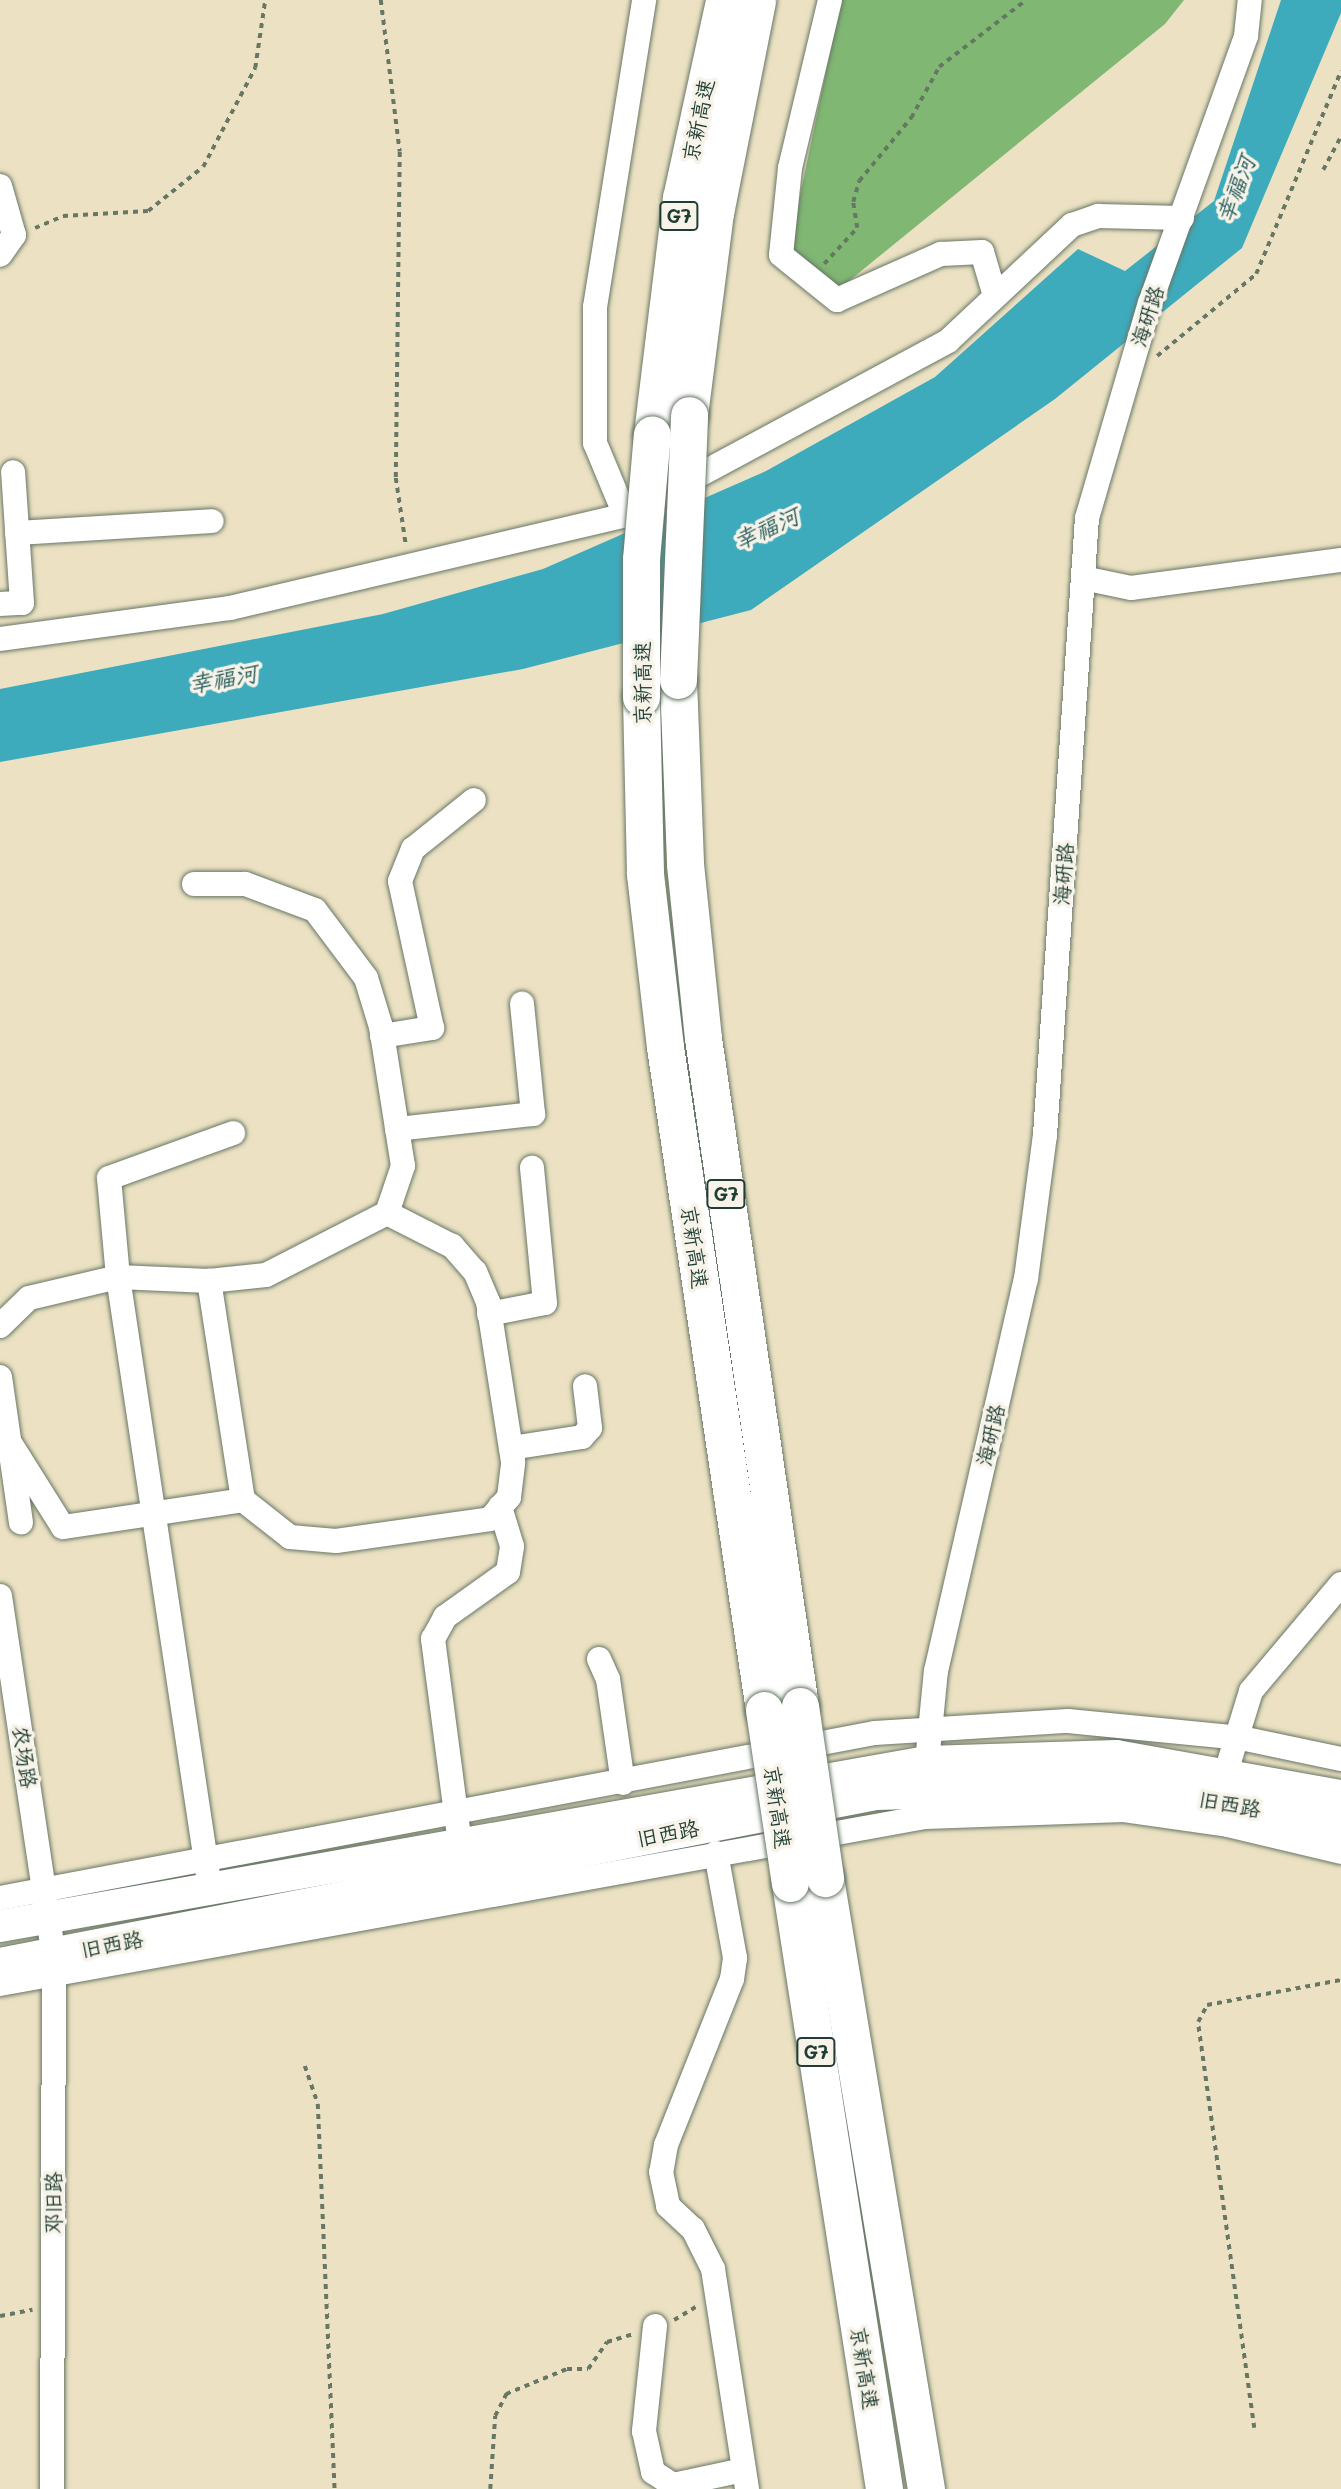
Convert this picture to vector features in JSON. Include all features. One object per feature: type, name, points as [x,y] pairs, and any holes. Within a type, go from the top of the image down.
[{"type":"highway","name":"京新高速","points":[[724,0],[681,198],[652,434],[641,559],[645,874],[666,1047],[764,1710],[807,1880],[926,2489]]},
{"type":"highway","name":"京新高速","points":[[757,0],[715,213],[689,415],[678,680],[685,864],[703,1038],[800,1706],[807,1880],[884,2489]]},
{"type":"main road","name":"旧西路","points":[[0,1926],[47,1905],[458,1829],[927,1762],[1116,1756],[1226,1772],[1341,1796]]},
{"type":"main road","name":"旧西路","points":[[0,1964],[54,1966],[876,1794],[1128,1787],[1341,1826]]},
{"type":"street","points":[[625,515],[595,443],[595,307],[644,0]]},
{"type":"street","points":[[830,0],[790,168],[781,254],[837,300],[941,254],[982,252],[995,296]]},
{"type":"street","name":"海研路","points":[[927,1762],[936,1671],[1026,1279],[1044,1148],[1087,518],[1150,303],[1246,36],[1250,0]]},
{"type":"street","points":[[0,186],[7,245]]},
{"type":"street","points":[[0,639],[230,608],[625,515],[948,341],[1072,225],[1098,216],[1182,218]]},
{"type":"street","points":[[0,604],[22,603],[13,472]]},
{"type":"street","points":[[17,533],[212,521]]},
{"type":"street","points":[[1083,578],[1131,588],[1341,560]]},
{"type":"street","points":[[382,1036],[432,1028],[400,881],[413,849],[474,800]]},
{"type":"street","points":[[0,1326],[29,1298],[118,1277],[209,1281],[266,1275],[387,1213],[402,1166],[382,1036],[366,978],[315,910],[245,884],[194,884]]},
{"type":"street","points":[[397,1129],[533,1114],[522,1004]]},
{"type":"street","points":[[208,1875],[118,1277],[109,1178],[233,1133]]},
{"type":"street","points":[[489,1314],[545,1303],[532,1168]]},
{"type":"street","points":[[209,1281],[243,1500],[290,1537],[336,1541],[490,1519],[509,1497],[511,1448],[489,1314],[475,1272],[452,1246],[387,1213]]},
{"type":"street","points":[[0,1377],[21,1522]]},
{"type":"street","points":[[511,1448],[582,1437],[590,1428],[585,1386]]},
{"type":"street","points":[[10,1443],[63,1527],[243,1500]]},
{"type":"street","points":[[500,1507],[512,1546],[508,1572],[445,1617],[433,1639],[458,1829],[623,1783],[876,1733],[1068,1721],[1241,1738],[1341,1759]]},
{"type":"street","points":[[1226,1772],[1241,1738],[1251,1691],[1341,1584]]},
{"type":"street","name":"农场路","points":[[0,1596],[47,1905]]},
{"type":"street","points":[[599,1659],[608,1679],[623,1783]]},
{"type":"street","points":[[0,1984],[54,1966],[925,1817],[1095,1810],[1228,1825],[1341,1852]]},
{"type":"street","points":[[655,2326],[644,2431],[653,2472],[673,2485],[745,2479],[715,2284],[704,2248],[668,2206],[661,2172],[666,2145],[732,1979],[735,1958],[716,1853]]},
{"type":"street","points":[[0,1898],[47,1905]]},
{"type":"street","name":"邓旧路","points":[[47,1905],[54,1966],[52,2489]]},
{"type":"path","points":[[7,245],[63,216],[148,211],[172,198],[203,167],[255,68],[265,0]]},
{"type":"path","points":[[381,0],[400,152],[396,478],[408,564]]},
{"type":"path","points":[[812,280],[857,228],[853,202],[859,181],[911,118],[939,67],[1026,0]]},
{"type":"path","points":[[1128,379],[1256,274],[1341,71]]},
{"type":"path","points":[[1323,170],[1341,136]]},
{"type":"path","points":[[1254,2428],[1198,2022],[1208,2005],[1341,1980]]},
{"type":"path","points":[[305,2066],[318,2104],[335,2489]]},
{"type":"path","points":[[490,2489],[495,2416],[506,2394],[566,2370],[588,2369],[607,2342],[690,2315],[715,2284]]},
{"type":"path","points":[[0,2316],[52,2306]]},
{"type":"green space","points":[[841,0],[1184,0],[1165,24],[839,289],[789,248]]},
{"type":"water","name":"幸福河","points":[[1281,0],[1341,0],[1341,13],[1242,248],[1055,399],[751,610],[523,669],[0,762],[0,689],[383,614],[543,569],[766,471],[935,377],[1078,249],[1125,271],[1214,201]]}]
